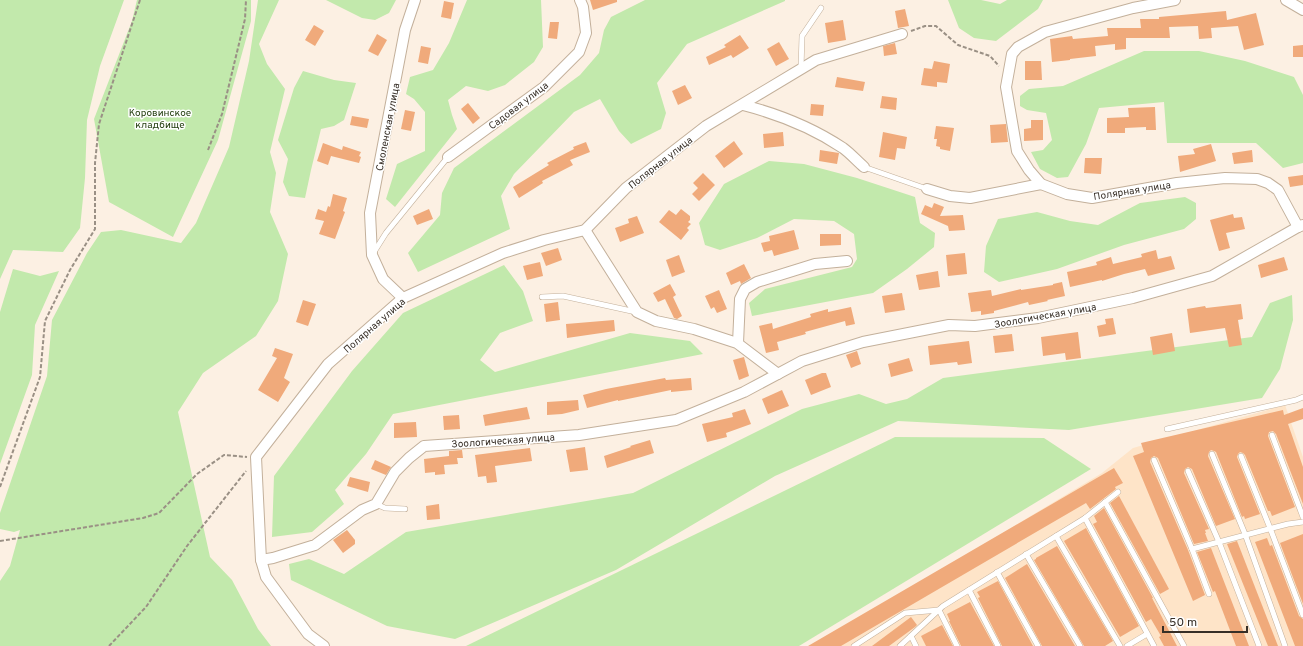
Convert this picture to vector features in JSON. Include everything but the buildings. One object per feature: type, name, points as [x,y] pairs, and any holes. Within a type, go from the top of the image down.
[{"type":"street","name":"Смоленская улица","points":[[372,255],[370,213],[405,30],[415,0]]},
{"type":"street","name":"Садовая улица","points":[[448,157],[544,87],[579,52],[586,34],[583,7],[580,0]]},
{"type":"street","name":"Полярная улица","points":[[1175,0],[1133,8],[1045,32],[1018,46],[1012,54],[1006,87],[1017,151],[1029,170],[1041,184],[1067,194],[1092,198],[1177,183],[1225,178],[1256,179],[1268,183],[1278,190],[1300,226]]},
{"type":"street","points":[[1286,0],[1303,10]]},
{"type":"street","name":"Полярная улица","points":[[256,457],[328,364],[403,298],[503,253],[544,240],[584,230],[626,188],[706,126],[816,60],[902,34]]},
{"type":"street","points":[[743,104],[767,111],[810,129],[844,149],[864,167]]},
{"type":"street","points":[[927,189],[950,196],[970,198],[1041,184]]},
{"type":"street","name":"Зоологическая улица","points":[[376,504],[395,472],[424,446],[579,435],[676,420],[744,392],[802,361],[863,342],[949,325],[975,326],[1038,318],[1133,298],[1212,276],[1300,226]]},
{"type":"street","points":[[584,230],[637,312],[656,321],[694,329],[738,344],[778,374]]},
{"type":"street","points":[[372,255],[383,279],[403,298]]},
{"type":"street","points":[[738,344],[740,299],[745,289],[757,282],[815,264],[847,261]]},
{"type":"street","points":[[256,457],[261,560],[266,577],[308,634],[324,646]]},
{"type":"street","points":[[261,560],[273,558],[315,545],[362,510],[376,504]]},
{"type":"lane","points":[[801,69],[802,36],[821,8]]},
{"type":"lane","points":[[372,255],[386,233],[448,157]]},
{"type":"lane","points":[[864,167],[927,189]]},
{"type":"lane","points":[[542,297],[563,296],[637,312]]},
{"type":"lane","points":[[1167,429],[1296,400],[1303,397]]},
{"type":"lane","points":[[1272,435],[1303,517]]},
{"type":"lane","points":[[1212,454],[1244,534],[1285,646]]},
{"type":"lane","points":[[1241,456],[1303,615]]},
{"type":"lane","points":[[1154,460],[1192,549],[1209,594]]},
{"type":"lane","points":[[1188,471],[1219,542],[1259,646]]},
{"type":"lane","points":[[900,646],[943,606],[1085,518],[1118,492]]},
{"type":"lane","points":[[1105,502],[1184,646]]},
{"type":"lane","points":[[376,504],[385,508],[405,509]]},
{"type":"lane","points":[[1085,518],[1154,646]]},
{"type":"lane","points":[[1192,549],[1244,534],[1303,522]]},
{"type":"lane","points":[[1056,536],[1120,646]]},
{"type":"lane","points":[[1026,554],[1080,646]]},
{"type":"lane","points":[[997,572],[1038,646]]},
{"type":"lane","points":[[969,590],[998,646]]},
{"type":"lane","points":[[854,646],[905,614],[939,610]]},
{"type":"lane","points":[[939,610],[957,646]]},
{"type":"lane","points":[[1126,646],[1147,634]]},
{"type":"lane","points":[[911,636],[916,646]]},
{"type":"path","points":[[0,487],[40,377],[45,321],[70,270],[94,230],[94,164],[99,124],[140,0]]},
{"type":"path","points":[[208,150],[222,114],[246,19],[246,0]]},
{"type":"path","points":[[902,34],[925,26],[936,26],[958,45],[990,56],[998,64],[1002,72],[1008,76]]},
{"type":"path","points":[[0,541],[143,518],[159,513],[197,474],[224,455],[256,457]]},
{"type":"path","points":[[109,646],[146,607],[187,546],[256,457]]},
{"type":"shaded area","points":[[1285,405],[1303,457],[1303,646],[815,646],[1102,473],[1133,448]]},
{"type":"green space","points":[[0,0],[124,0],[100,66],[87,120],[85,178],[80,228],[63,252],[13,250],[0,279]]},
{"type":"green space","name":"Коровинское кладбище","points":[[137,0],[251,0],[251,21],[218,140],[173,237],[109,202],[94,119],[132,21]]},
{"type":"green space","points":[[258,0],[279,0],[259,44],[267,64],[285,89],[270,152],[276,173],[270,212],[288,254],[278,301],[256,336],[203,373],[178,412],[210,557],[232,580],[258,629],[271,646],[0,646],[0,581],[10,566],[20,530],[14,532],[0,529],[0,513],[47,376],[52,320],[87,253],[101,232],[121,230],[181,243],[196,223],[229,147],[249,61]]},
{"type":"green space","points":[[326,0],[396,0],[389,13],[375,20],[362,18]]},
{"type":"green space","points":[[467,0],[541,0],[543,47],[534,62],[505,85],[488,91],[466,86],[448,100],[457,129],[395,207],[386,199],[397,164],[425,151],[425,112],[414,99],[406,94],[410,77],[433,70],[449,43]]},
{"type":"green space","points":[[645,0],[785,1],[687,44],[657,83],[666,113],[661,129],[631,144],[619,131],[600,99],[574,112],[514,174],[501,196],[510,229],[418,272],[408,253],[440,215],[442,193],[454,168],[580,75],[599,53],[604,30],[611,17]]},
{"type":"green space","points":[[948,0],[981,0],[1000,4],[1007,0],[1043,0],[1038,9],[996,41],[974,38],[959,28]]},
{"type":"green space","points":[[1144,51],[1199,51],[1245,61],[1294,77],[1303,95],[1303,163],[1283,168],[1256,143],[1167,143],[1164,102],[1099,108],[1086,144],[1068,177],[1057,178],[1040,169],[1031,152],[1043,150],[1052,140],[1046,113],[1027,110],[1020,106],[1020,96],[1029,89],[1063,86]]},
{"type":"green space","points":[[303,71],[334,80],[356,83],[344,120],[334,126],[321,129],[305,198],[289,196],[283,182],[288,159],[278,140],[294,88]]},
{"type":"green space","points":[[769,161],[804,164],[857,178],[915,197],[920,223],[935,233],[934,247],[907,269],[873,293],[752,316],[749,303],[765,289],[852,267],[857,259],[854,234],[834,221],[794,219],[757,238],[720,250],[705,245],[699,223],[724,184]]},
{"type":"green space","points":[[1185,197],[1196,203],[1196,219],[1184,229],[1124,245],[1057,269],[999,282],[984,272],[986,246],[998,219],[1037,212],[1070,221],[1098,225],[1140,203]]},
{"type":"green space","points":[[504,265],[523,291],[533,321],[500,333],[480,360],[495,372],[630,333],[690,341],[703,354],[393,414],[366,454],[335,490],[344,504],[312,532],[272,537],[274,476],[352,371],[403,313]]},
{"type":"green space","points":[[13,269],[40,276],[59,271],[35,325],[32,375],[0,464],[0,312]]},
{"type":"green space","points":[[1292,295],[1293,320],[1280,369],[1262,398],[1069,430],[898,421],[775,476],[616,570],[455,639],[387,626],[291,580],[289,564],[309,559],[344,574],[406,532],[633,493],[802,409],[859,394],[886,404],[907,399],[943,378],[1252,337],[1270,303]]},
{"type":"green space","points":[[895,437],[1044,438],[1091,469],[799,646],[466,646]]}]
